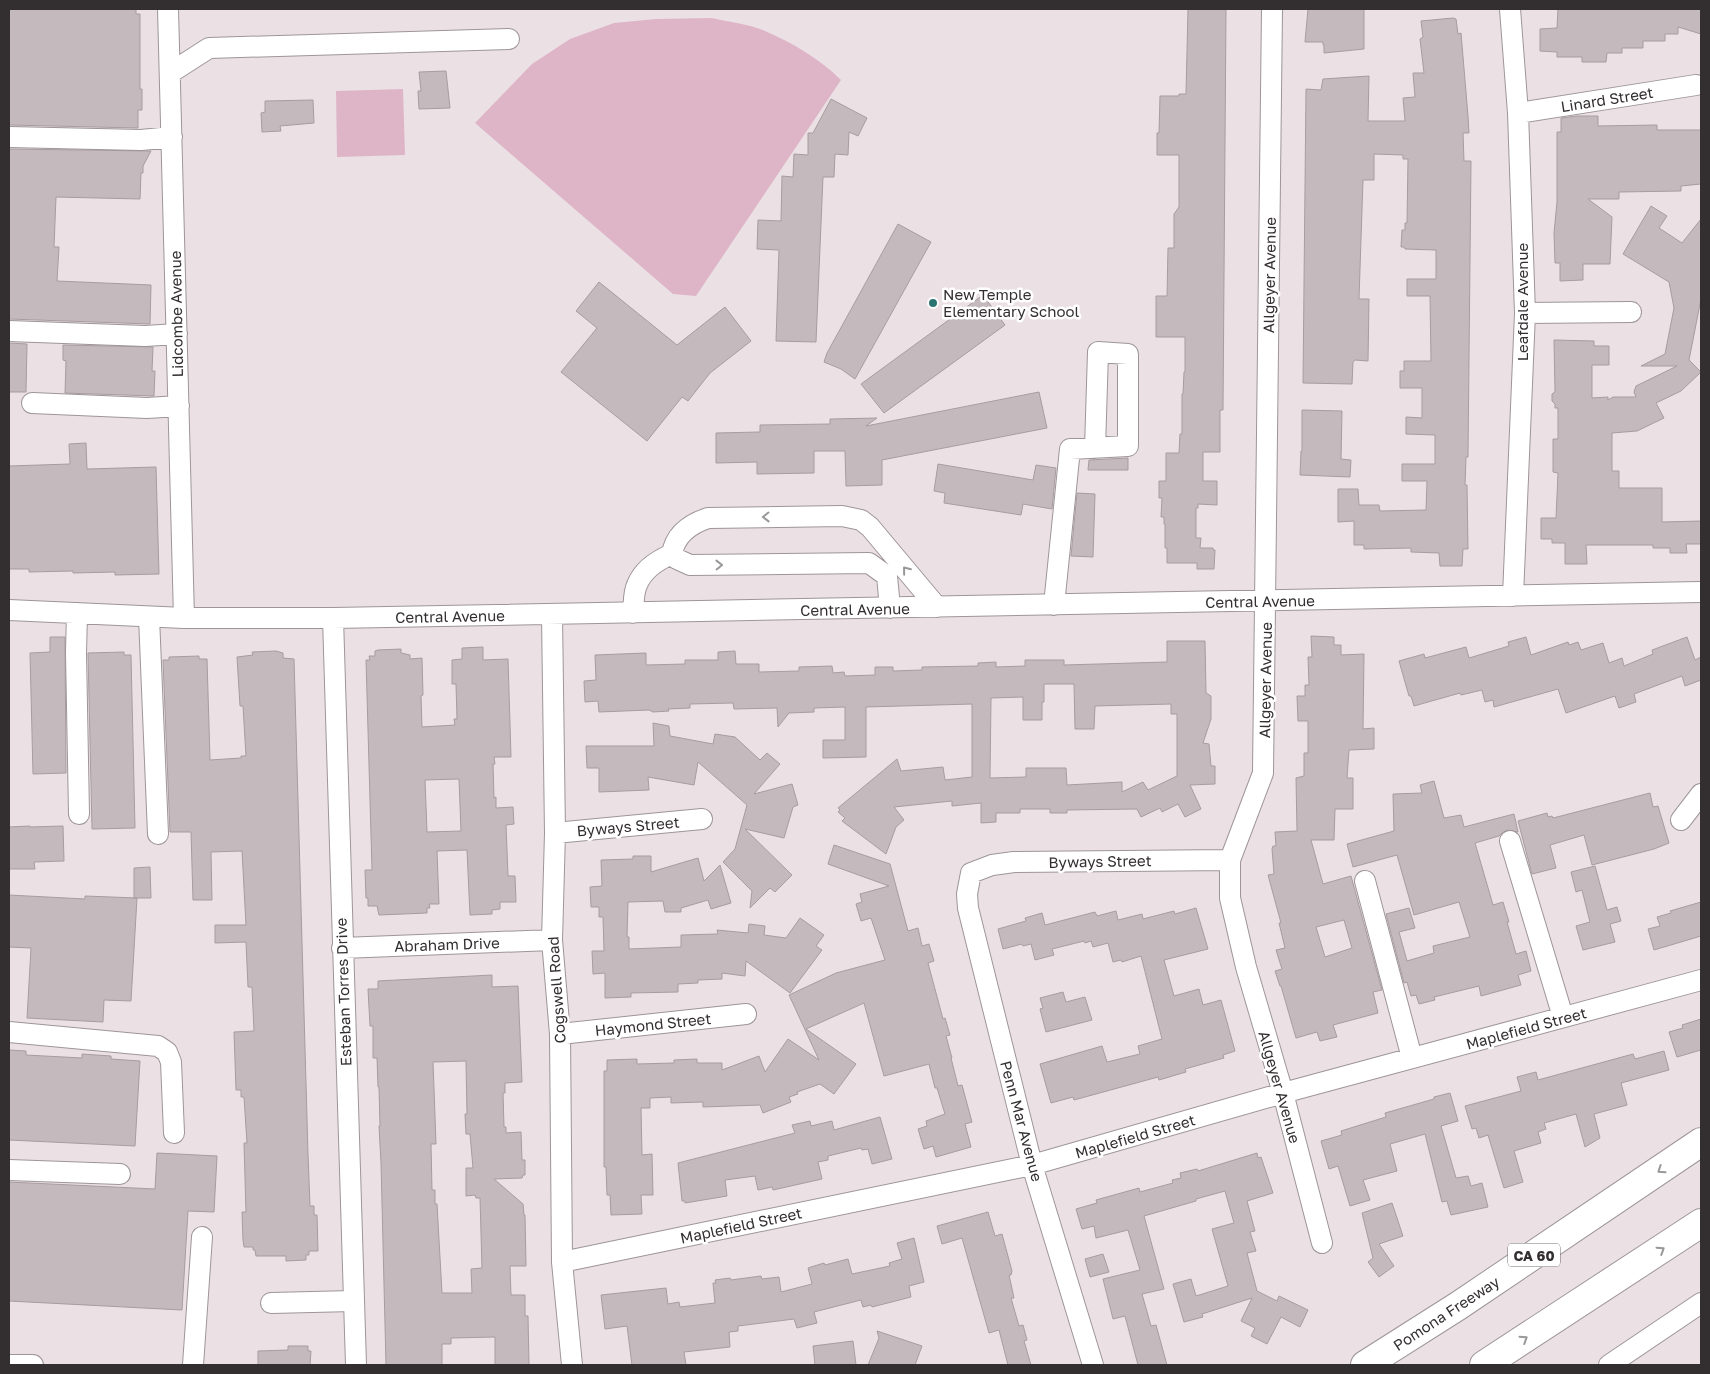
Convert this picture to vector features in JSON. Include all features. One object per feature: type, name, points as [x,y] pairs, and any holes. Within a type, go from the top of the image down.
[{"type":"highway","name":"Pomona Freeway","points":[[1365,1365],[1466,1301],[1701,1142]]},
{"type":"highway","points":[[1484,1365],[1701,1223]]},
{"type":"street","name":"Lidcombe Avenue","points":[[168,9],[184,618]]},
{"type":"street","name":"Allgeyer Avenue","points":[[1272,9],[1264,773],[1230,860],[1230,898],[1242,950],[1283,1093],[1322,1243]]},
{"type":"street","name":"Leafdale Avenue","points":[[1510,9],[1518,114],[1525,313],[1513,596]]},
{"type":"street","points":[[170,74],[209,48],[509,39]]},
{"type":"street","name":"Linard Street","points":[[1518,114],[1696,86]]},
{"type":"street","points":[[9,137],[141,140],[172,137]]},
{"type":"street","points":[[1525,313],[1631,312]]},
{"type":"street","points":[[9,331],[145,336],[177,334]]},
{"type":"street","points":[[32,403],[147,408],[179,406]]},
{"type":"street","points":[[1054,605],[1070,449],[1095,448]]},
{"type":"street","points":[[672,554],[680,534],[696,522],[708,518],[842,516],[861,520],[870,527],[937,608]]},
{"type":"street","points":[[672,554],[677,559],[690,565],[869,563],[887,576],[890,608]]},
{"type":"street","points":[[632,614],[637,586],[647,570],[657,561],[672,554]]},
{"type":"street","name":"Central Avenue","points":[[9,610],[184,618],[333,618],[632,614],[1701,592]]},
{"type":"street","points":[[77,613],[79,814]]},
{"type":"street","name":"Cogswell Road","points":[[552,615],[555,833],[552,940],[560,1034],[562,1262],[572,1365]]},
{"type":"street","points":[[149,616],[158,834]]},
{"type":"street","name":"Esteban Torres Drive","points":[[333,618],[356,1365]]},
{"type":"street","points":[[1681,820],[1701,794]]},
{"type":"street","name":"Byways Street","points":[[555,833],[702,819]]},
{"type":"street","points":[[1510,841],[1564,1018]]},
{"type":"street","name":"Byways Street","points":[[971,873],[992,865],[1014,862],[1230,860]]},
{"type":"street","name":"Penn Mar Avenue","points":[[971,873],[967,894],[968,908],[1032,1165],[1093,1365]]},
{"type":"street","points":[[1365,881],[1412,1058]]},
{"type":"street","name":"Abraham Drive","points":[[342,948],[552,940]]},
{"type":"street","name":"Maplefield Street","points":[[562,1262],[1032,1165],[1283,1093],[1701,980]]},
{"type":"street","name":"Haymond Street","points":[[560,1034],[746,1014]]},
{"type":"street","points":[[9,1032],[158,1046],[167,1052],[171,1062],[174,1133]]},
{"type":"street","points":[[9,1170],[120,1174]]},
{"type":"street","points":[[193,1365],[202,1237]]},
{"type":"street","points":[[271,1302],[353,1301]]},
{"type":"street","points":[[1609,1365],[1638,1356],[1701,1304]]},
{"type":"street","points":[[9,1365],[33,1365]]},
{"type":"shaded area","points":[[712,18],[765,31],[796,46],[815,58],[841,80],[696,296],[673,294],[475,123],[532,64],[570,39],[614,23],[656,19]]},
{"type":"shaded area","points":[[403,89],[405,155],[337,157],[336,91]]},
{"type":"building","points":[[9,9],[136,9],[136,14],[140,14],[140,89],[142,89],[142,110],[138,110],[138,128],[9,125]]},
{"type":"building","points":[[1188,9],[1226,9],[1223,410],[1220,410],[1220,452],[1203,452],[1203,481],[1217,481],[1217,505],[1198,504],[1198,508],[1196,508],[1196,538],[1201,538],[1200,548],[1213,548],[1215,550],[1214,569],[1197,569],[1197,563],[1167,563],[1165,524],[1164,517],[1161,517],[1162,498],[1159,498],[1159,481],[1166,481],[1166,453],[1179,453],[1180,434],[1182,434],[1185,337],[1156,337],[1156,296],[1167,296],[1168,248],[1174,248],[1174,214],[1179,207],[1179,155],[1157,155],[1157,133],[1159,133],[1160,96],[1186,94]]},
{"type":"building","points":[[1308,9],[1364,9],[1364,49],[1324,53],[1323,42],[1305,42]]},
{"type":"building","points":[[1558,9],[1701,9],[1701,34],[1678,27],[1678,34],[1665,34],[1665,41],[1643,41],[1643,48],[1622,48],[1622,53],[1607,53],[1606,62],[1582,62],[1582,57],[1557,57],[1557,52],[1540,51],[1540,29],[1557,28]]},
{"type":"building","points":[[1456,19],[1458,34],[1461,33],[1468,116],[1469,133],[1463,133],[1464,161],[1471,161],[1468,457],[1466,457],[1465,485],[1467,485],[1468,549],[1463,549],[1462,566],[1440,566],[1439,553],[1411,552],[1411,548],[1364,549],[1364,545],[1354,545],[1354,521],[1338,522],[1338,489],[1358,489],[1359,505],[1379,505],[1380,511],[1426,510],[1427,481],[1402,481],[1402,464],[1435,464],[1435,435],[1406,434],[1406,417],[1422,418],[1422,388],[1400,388],[1400,371],[1404,371],[1404,361],[1431,361],[1430,296],[1407,296],[1407,279],[1436,279],[1436,250],[1405,249],[1401,247],[1402,230],[1405,230],[1405,223],[1407,223],[1408,159],[1403,159],[1403,155],[1374,154],[1374,180],[1363,180],[1359,299],[1369,299],[1368,361],[1355,360],[1353,362],[1352,384],[1303,383],[1306,89],[1321,90],[1323,79],[1369,76],[1368,121],[1405,121],[1403,98],[1415,97],[1413,73],[1424,73],[1420,39],[1423,37],[1421,21]]},
{"type":"building","points":[[446,71],[450,108],[419,109],[418,91],[421,91],[419,72]]},
{"type":"building","points":[[831,99],[867,118],[858,136],[849,132],[848,155],[835,154],[834,177],[823,177],[816,342],[776,341],[779,250],[757,249],[758,220],[781,221],[782,176],[793,177],[794,154],[808,155],[808,133],[813,133]]},
{"type":"building","points":[[313,100],[314,123],[280,126],[281,131],[262,132],[261,113],[265,112],[265,101]]},
{"type":"building","points":[[1598,116],[1598,126],[1657,125],[1657,130],[1701,130],[1701,184],[1681,186],[1681,191],[1619,192],[1619,199],[1588,199],[1612,217],[1610,264],[1583,264],[1583,280],[1560,281],[1560,263],[1555,263],[1554,233],[1557,202],[1557,132],[1561,132],[1561,118]]},
{"type":"building","points":[[9,149],[151,151],[143,166],[143,173],[141,173],[140,199],[56,197],[54,247],[59,247],[57,281],[151,285],[150,324],[9,319]]},
{"type":"building","points":[[1651,206],[1667,216],[1659,228],[1682,243],[1701,219],[1701,299],[1689,360],[1701,372],[1681,391],[1656,403],[1664,418],[1637,431],[1612,433],[1612,471],[1619,471],[1619,488],[1662,488],[1662,522],[1701,521],[1701,544],[1686,544],[1687,553],[1670,553],[1670,548],[1653,548],[1653,545],[1586,545],[1587,564],[1565,564],[1565,543],[1552,543],[1552,539],[1541,539],[1541,518],[1556,518],[1558,473],[1553,472],[1553,439],[1558,439],[1558,408],[1555,408],[1555,404],[1552,401],[1552,394],[1555,392],[1554,340],[1594,341],[1594,346],[1609,346],[1609,365],[1592,365],[1592,398],[1608,397],[1608,400],[1613,397],[1636,397],[1634,392],[1636,386],[1677,366],[1641,366],[1665,354],[1674,308],[1669,282],[1623,254]]},
{"type":"building","points":[[898,224],[931,242],[855,379],[841,369],[824,362],[827,353]]},
{"type":"building","points":[[599,282],[677,345],[725,307],[751,341],[710,373],[688,401],[682,397],[647,441],[561,372],[597,328],[576,311]]},
{"type":"building","points":[[983,295],[1005,325],[884,413],[861,384]]},
{"type":"building","points":[[9,343],[27,344],[26,392],[9,392]]},
{"type":"building","points":[[63,345],[153,347],[152,371],[155,371],[154,396],[65,393],[66,361],[63,360]]},
{"type":"building","points":[[1039,392],[1047,428],[882,460],[882,485],[846,486],[845,451],[814,451],[814,473],[757,474],[757,462],[716,463],[716,433],[760,432],[760,425],[830,424],[830,419],[877,418],[866,426]]},
{"type":"building","points":[[1302,410],[1342,411],[1341,459],[1351,460],[1350,477],[1300,475]]},
{"type":"building","points":[[86,443],[87,469],[156,467],[159,574],[115,575],[115,572],[29,572],[29,569],[9,569],[9,466],[70,464],[69,444]]},
{"type":"building","points":[[1128,458],[1128,470],[1088,470],[1089,460]]},
{"type":"building","points":[[938,464],[1033,480],[1036,465],[1056,468],[1052,509],[1023,504],[1021,515],[944,503],[945,493],[934,491]]},
{"type":"building","points":[[1077,493],[1095,494],[1093,557],[1071,556]]},
{"type":"building","points":[[1311,636],[1334,637],[1334,645],[1341,645],[1341,655],[1364,654],[1363,729],[1374,728],[1374,749],[1349,750],[1347,778],[1353,778],[1353,809],[1335,809],[1334,840],[1311,840],[1323,884],[1351,876],[1382,990],[1373,992],[1378,1013],[1333,1025],[1337,1037],[1320,1041],[1317,1032],[1296,1038],[1275,971],[1282,969],[1276,950],[1285,948],[1279,923],[1281,923],[1268,875],[1274,874],[1272,849],[1273,846],[1276,846],[1275,832],[1297,831],[1296,778],[1304,776],[1304,753],[1308,753],[1308,721],[1298,721],[1297,696],[1305,696],[1305,685],[1309,685],[1308,657],[1312,657]],"holes":[[[1344,920],[1352,948],[1325,957],[1316,927]]]},
{"type":"building","points":[[50,637],[65,637],[66,773],[33,774],[30,653],[50,652]]},
{"type":"building","points":[[1526,637],[1531,655],[1568,642],[1569,645],[1578,642],[1581,650],[1603,643],[1609,663],[1622,658],[1624,666],[1653,654],[1652,650],[1687,637],[1695,660],[1701,657],[1701,680],[1685,686],[1682,676],[1634,694],[1636,702],[1619,708],[1615,696],[1566,713],[1558,689],[1494,707],[1493,700],[1485,702],[1482,690],[1461,695],[1460,693],[1414,706],[1411,696],[1409,696],[1399,661],[1424,654],[1425,658],[1466,647],[1469,658],[1509,646],[1508,642]]},
{"type":"building","points":[[1167,641],[1205,641],[1206,693],[1211,696],[1211,719],[1203,743],[1209,744],[1211,766],[1215,766],[1215,784],[1190,785],[1201,809],[1185,817],[1178,804],[1162,812],[1160,808],[1141,817],[1137,809],[1067,810],[1067,813],[1050,813],[1050,809],[1020,809],[1020,813],[996,813],[996,822],[981,823],[981,803],[952,806],[952,801],[894,807],[904,820],[896,827],[886,854],[842,821],[845,818],[838,812],[840,810],[838,808],[897,759],[901,771],[943,767],[945,780],[972,777],[972,704],[866,707],[866,757],[823,758],[823,740],[845,740],[845,707],[814,708],[814,712],[789,713],[778,727],[777,708],[734,709],[733,703],[690,704],[690,708],[668,709],[669,711],[599,712],[598,701],[585,702],[584,681],[596,680],[595,655],[646,653],[646,665],[685,664],[685,660],[718,660],[718,652],[735,651],[736,664],[759,664],[759,672],[799,671],[799,667],[832,666],[833,673],[844,672],[845,676],[875,675],[875,667],[893,667],[893,671],[922,670],[922,667],[978,666],[978,663],[996,662],[996,667],[1025,666],[1025,660],[1064,660],[1064,665],[1167,662]],"holes":[[[1044,684],[1074,684],[1075,729],[1094,729],[1095,706],[1171,704],[1171,714],[1177,714],[1177,776],[1148,790],[1143,782],[1122,792],[1122,782],[1067,785],[1066,768],[1026,768],[1026,777],[990,778],[991,698],[1023,697],[1023,720],[1042,720]]]},
{"type":"building","points":[[483,647],[483,660],[508,659],[511,757],[494,757],[494,798],[496,797],[496,808],[513,807],[514,824],[506,825],[508,876],[515,876],[516,902],[500,902],[500,909],[492,910],[492,914],[470,915],[467,850],[437,851],[439,904],[429,904],[430,908],[427,908],[427,913],[379,915],[377,906],[368,906],[368,898],[366,898],[365,870],[372,870],[366,660],[370,660],[369,656],[375,656],[375,651],[378,650],[401,649],[401,653],[410,655],[410,659],[422,658],[422,727],[455,725],[454,719],[457,719],[456,684],[452,684],[452,660],[462,659],[462,648]],"holes":[[[459,779],[461,831],[427,832],[425,780]]]},
{"type":"building","points":[[276,651],[283,653],[283,658],[294,659],[310,1206],[314,1206],[314,1215],[317,1215],[318,1251],[309,1251],[309,1255],[306,1255],[306,1260],[286,1261],[286,1256],[256,1256],[253,1247],[244,1247],[243,1240],[242,1212],[246,1212],[244,1143],[247,1143],[244,1097],[241,1097],[241,1090],[236,1090],[234,1032],[254,1031],[252,987],[248,987],[246,942],[215,943],[215,925],[246,925],[242,851],[211,852],[212,900],[193,900],[191,832],[170,832],[163,660],[169,660],[169,657],[199,656],[199,659],[207,659],[210,760],[241,758],[241,756],[246,756],[243,706],[240,706],[237,657],[253,655],[252,652]]},
{"type":"building","points":[[124,652],[124,655],[131,655],[135,828],[92,829],[88,653]]},
{"type":"building","points":[[653,723],[669,726],[670,736],[713,744],[715,734],[735,737],[760,760],[767,753],[780,764],[754,794],[792,784],[798,805],[793,807],[784,838],[745,829],[792,875],[775,892],[770,888],[750,908],[752,891],[723,862],[735,849],[747,805],[698,762],[694,785],[648,777],[649,790],[599,792],[599,768],[587,768],[586,746],[654,746]]},
{"type":"building","points":[[1434,781],[1444,818],[1461,815],[1464,827],[1514,814],[1518,832],[1507,830],[1499,836],[1475,843],[1493,905],[1503,902],[1516,954],[1526,951],[1531,971],[1518,975],[1521,985],[1481,996],[1479,986],[1434,997],[1435,1000],[1419,1004],[1416,995],[1411,996],[1407,982],[1404,983],[1386,914],[1409,908],[1415,928],[1399,932],[1407,961],[1434,953],[1433,946],[1470,937],[1459,902],[1414,915],[1397,855],[1353,867],[1347,844],[1394,831],[1393,794],[1422,793],[1420,785]]},
{"type":"building","points":[[1650,793],[1653,807],[1658,806],[1669,843],[1654,849],[1592,865],[1584,835],[1550,845],[1556,868],[1532,874],[1518,821],[1547,813],[1548,817],[1552,816],[1553,818]]},
{"type":"building","points":[[63,826],[64,861],[34,862],[35,869],[9,869],[9,827]]},
{"type":"building","points":[[834,845],[890,864],[908,931],[918,928],[922,946],[929,944],[934,961],[928,963],[943,1019],[945,1018],[950,1035],[946,1036],[958,1086],[962,1085],[972,1122],[965,1124],[971,1147],[936,1157],[933,1146],[924,1149],[918,1129],[927,1126],[926,1121],[945,1114],[937,1088],[935,1088],[929,1064],[884,1076],[864,1003],[806,1029],[856,1064],[834,1094],[820,1084],[797,1092],[798,1094],[789,1097],[791,1102],[763,1113],[760,1105],[703,1107],[703,1102],[671,1103],[671,1097],[650,1098],[650,1108],[641,1108],[642,1155],[652,1154],[653,1195],[641,1195],[642,1214],[611,1215],[610,1195],[607,1195],[606,1167],[604,1167],[604,1071],[607,1071],[607,1060],[637,1059],[637,1064],[674,1063],[674,1060],[697,1059],[697,1063],[722,1063],[722,1070],[759,1056],[765,1072],[788,1039],[819,1060],[789,995],[836,973],[885,960],[871,918],[861,921],[856,904],[862,902],[860,894],[889,886],[828,864]]},
{"type":"building","points":[[633,856],[651,856],[651,872],[698,858],[704,881],[720,865],[731,903],[711,909],[708,900],[681,908],[681,912],[665,912],[663,901],[628,902],[627,937],[629,937],[629,949],[681,947],[681,935],[718,934],[717,930],[748,933],[749,924],[765,926],[764,935],[786,938],[800,918],[824,935],[816,946],[822,950],[790,993],[746,961],[745,976],[722,973],[722,979],[698,980],[698,983],[678,984],[678,992],[631,993],[631,997],[605,998],[605,973],[593,974],[592,951],[604,951],[603,917],[599,917],[599,907],[591,907],[590,887],[602,886],[601,860],[633,859]]},
{"type":"building","points":[[1595,866],[1607,910],[1617,907],[1621,921],[1610,924],[1615,942],[1583,950],[1576,926],[1590,922],[1582,890],[1576,892],[1571,872]]},
{"type":"building","points":[[150,867],[151,898],[134,898],[134,868]]},
{"type":"building","points":[[9,895],[85,899],[85,896],[137,898],[131,1001],[104,1000],[103,1022],[27,1018],[31,948],[9,947]]},
{"type":"building","points":[[1701,902],[1701,936],[1654,950],[1648,929],[1660,926],[1657,917]]},
{"type":"building","points":[[1196,908],[1208,949],[1164,960],[1174,996],[1199,989],[1203,1005],[1221,1000],[1235,1051],[1223,1055],[1224,1058],[1185,1069],[1186,1072],[1159,1080],[1158,1077],[1074,1100],[1073,1097],[1051,1103],[1040,1064],[1102,1046],[1107,1062],[1140,1054],[1138,1046],[1162,1039],[1141,956],[1122,962],[1121,960],[1113,962],[1108,943],[1093,947],[1091,941],[1085,943],[1084,941],[1052,949],[1054,955],[1035,960],[1031,944],[1023,946],[1022,944],[1003,949],[998,929],[1026,921],[1025,918],[1042,913],[1045,925],[1095,912],[1097,916],[1116,911],[1118,920],[1142,914],[1143,919],[1174,911],[1175,914]]},
{"type":"building","points":[[492,975],[492,987],[518,986],[522,1082],[505,1083],[505,1093],[503,1093],[504,1127],[506,1127],[506,1133],[521,1132],[522,1160],[525,1160],[525,1175],[522,1178],[494,1179],[523,1204],[526,1266],[510,1266],[511,1295],[525,1295],[525,1316],[528,1316],[529,1365],[495,1365],[495,1337],[451,1338],[451,1344],[442,1344],[442,1365],[386,1365],[379,1087],[377,1058],[373,1058],[373,1026],[370,1026],[368,989],[378,989],[378,981]],"holes":[[[466,1061],[467,1114],[465,1114],[466,1134],[470,1134],[473,1168],[466,1168],[466,1196],[475,1195],[476,1198],[480,1198],[482,1268],[471,1269],[472,1293],[442,1293],[437,1204],[435,1204],[435,1190],[432,1190],[431,1144],[436,1144],[433,1062]]]},
{"type":"building","points":[[1063,992],[1066,1002],[1085,997],[1092,1020],[1046,1032],[1040,1009],[1043,1008],[1040,998]]},
{"type":"building","points":[[1701,1019],[1701,1050],[1677,1057],[1669,1032],[1683,1028],[1682,1025]]},
{"type":"building","points":[[9,1050],[26,1051],[26,1055],[82,1058],[82,1054],[140,1061],[135,1146],[9,1140]]},
{"type":"building","points":[[1664,1051],[1669,1070],[1621,1083],[1627,1105],[1594,1114],[1600,1138],[1585,1147],[1576,1114],[1544,1123],[1546,1129],[1538,1132],[1541,1143],[1514,1151],[1523,1182],[1504,1188],[1488,1135],[1479,1138],[1476,1128],[1472,1129],[1465,1106],[1521,1091],[1517,1077],[1536,1072],[1538,1080],[1633,1054],[1635,1059]]},
{"type":"building","points":[[1450,1093],[1458,1121],[1441,1126],[1456,1178],[1468,1176],[1471,1186],[1482,1183],[1488,1207],[1451,1215],[1447,1201],[1442,1202],[1425,1134],[1390,1144],[1397,1171],[1363,1180],[1370,1200],[1350,1206],[1338,1166],[1329,1169],[1321,1141],[1342,1135],[1341,1131],[1386,1117],[1385,1113]]},
{"type":"building","points":[[880,1117],[892,1159],[872,1164],[868,1149],[862,1150],[861,1148],[828,1156],[828,1160],[818,1162],[822,1179],[773,1190],[772,1187],[758,1190],[755,1176],[725,1180],[727,1196],[685,1203],[685,1201],[682,1201],[678,1163],[795,1133],[792,1125],[810,1121],[811,1126],[832,1121],[834,1130]]},
{"type":"building","points":[[157,1153],[217,1156],[214,1212],[188,1211],[182,1310],[9,1301],[9,1182],[155,1189]]},
{"type":"building","points":[[1257,1153],[1258,1158],[1261,1157],[1273,1193],[1247,1201],[1255,1231],[1250,1232],[1256,1251],[1247,1253],[1257,1291],[1277,1301],[1279,1296],[1308,1310],[1300,1327],[1281,1317],[1267,1344],[1251,1336],[1255,1328],[1241,1321],[1252,1298],[1202,1314],[1203,1317],[1184,1322],[1173,1284],[1191,1279],[1196,1296],[1228,1286],[1212,1229],[1234,1223],[1225,1191],[1144,1216],[1164,1289],[1142,1294],[1151,1326],[1156,1325],[1167,1365],[1138,1365],[1125,1316],[1113,1319],[1103,1279],[1140,1270],[1128,1230],[1096,1238],[1094,1226],[1082,1229],[1076,1209],[1097,1203],[1096,1200],[1139,1188],[1140,1192],[1173,1183],[1172,1180],[1181,1178],[1180,1173],[1197,1169],[1198,1171]]},
{"type":"building","points":[[1392,1203],[1403,1236],[1379,1244],[1394,1266],[1379,1277],[1368,1262],[1373,1258],[1362,1213]]},
{"type":"building","points":[[988,1212],[995,1236],[1002,1234],[1012,1271],[1011,1275],[1009,1275],[1014,1298],[1011,1298],[1019,1326],[1023,1325],[1027,1340],[1024,1341],[1031,1365],[1008,1365],[999,1330],[989,1333],[962,1238],[942,1244],[937,1226]]},
{"type":"building","points":[[914,1238],[924,1282],[909,1286],[911,1297],[872,1307],[871,1305],[863,1307],[861,1300],[814,1312],[817,1323],[797,1328],[794,1319],[738,1326],[738,1331],[729,1332],[730,1347],[684,1352],[686,1365],[632,1365],[627,1326],[605,1329],[601,1295],[666,1288],[668,1304],[679,1302],[680,1307],[715,1303],[713,1283],[716,1283],[715,1280],[761,1276],[762,1279],[779,1277],[781,1292],[812,1284],[808,1268],[824,1263],[825,1265],[848,1259],[852,1274],[890,1266],[889,1263],[902,1259],[897,1243]]},
{"type":"building","points":[[1103,1254],[1109,1272],[1090,1277],[1085,1259]]},
{"type":"building","points":[[877,1331],[922,1346],[915,1365],[868,1365],[879,1338]]},
{"type":"building","points":[[853,1341],[856,1365],[815,1365],[813,1346]]},
{"type":"building","points":[[288,1346],[308,1346],[308,1351],[311,1351],[310,1365],[258,1365],[258,1351],[288,1350]]},
{"type":"place","name":"New Temple Elementary School","points":[[933,303]]}]
